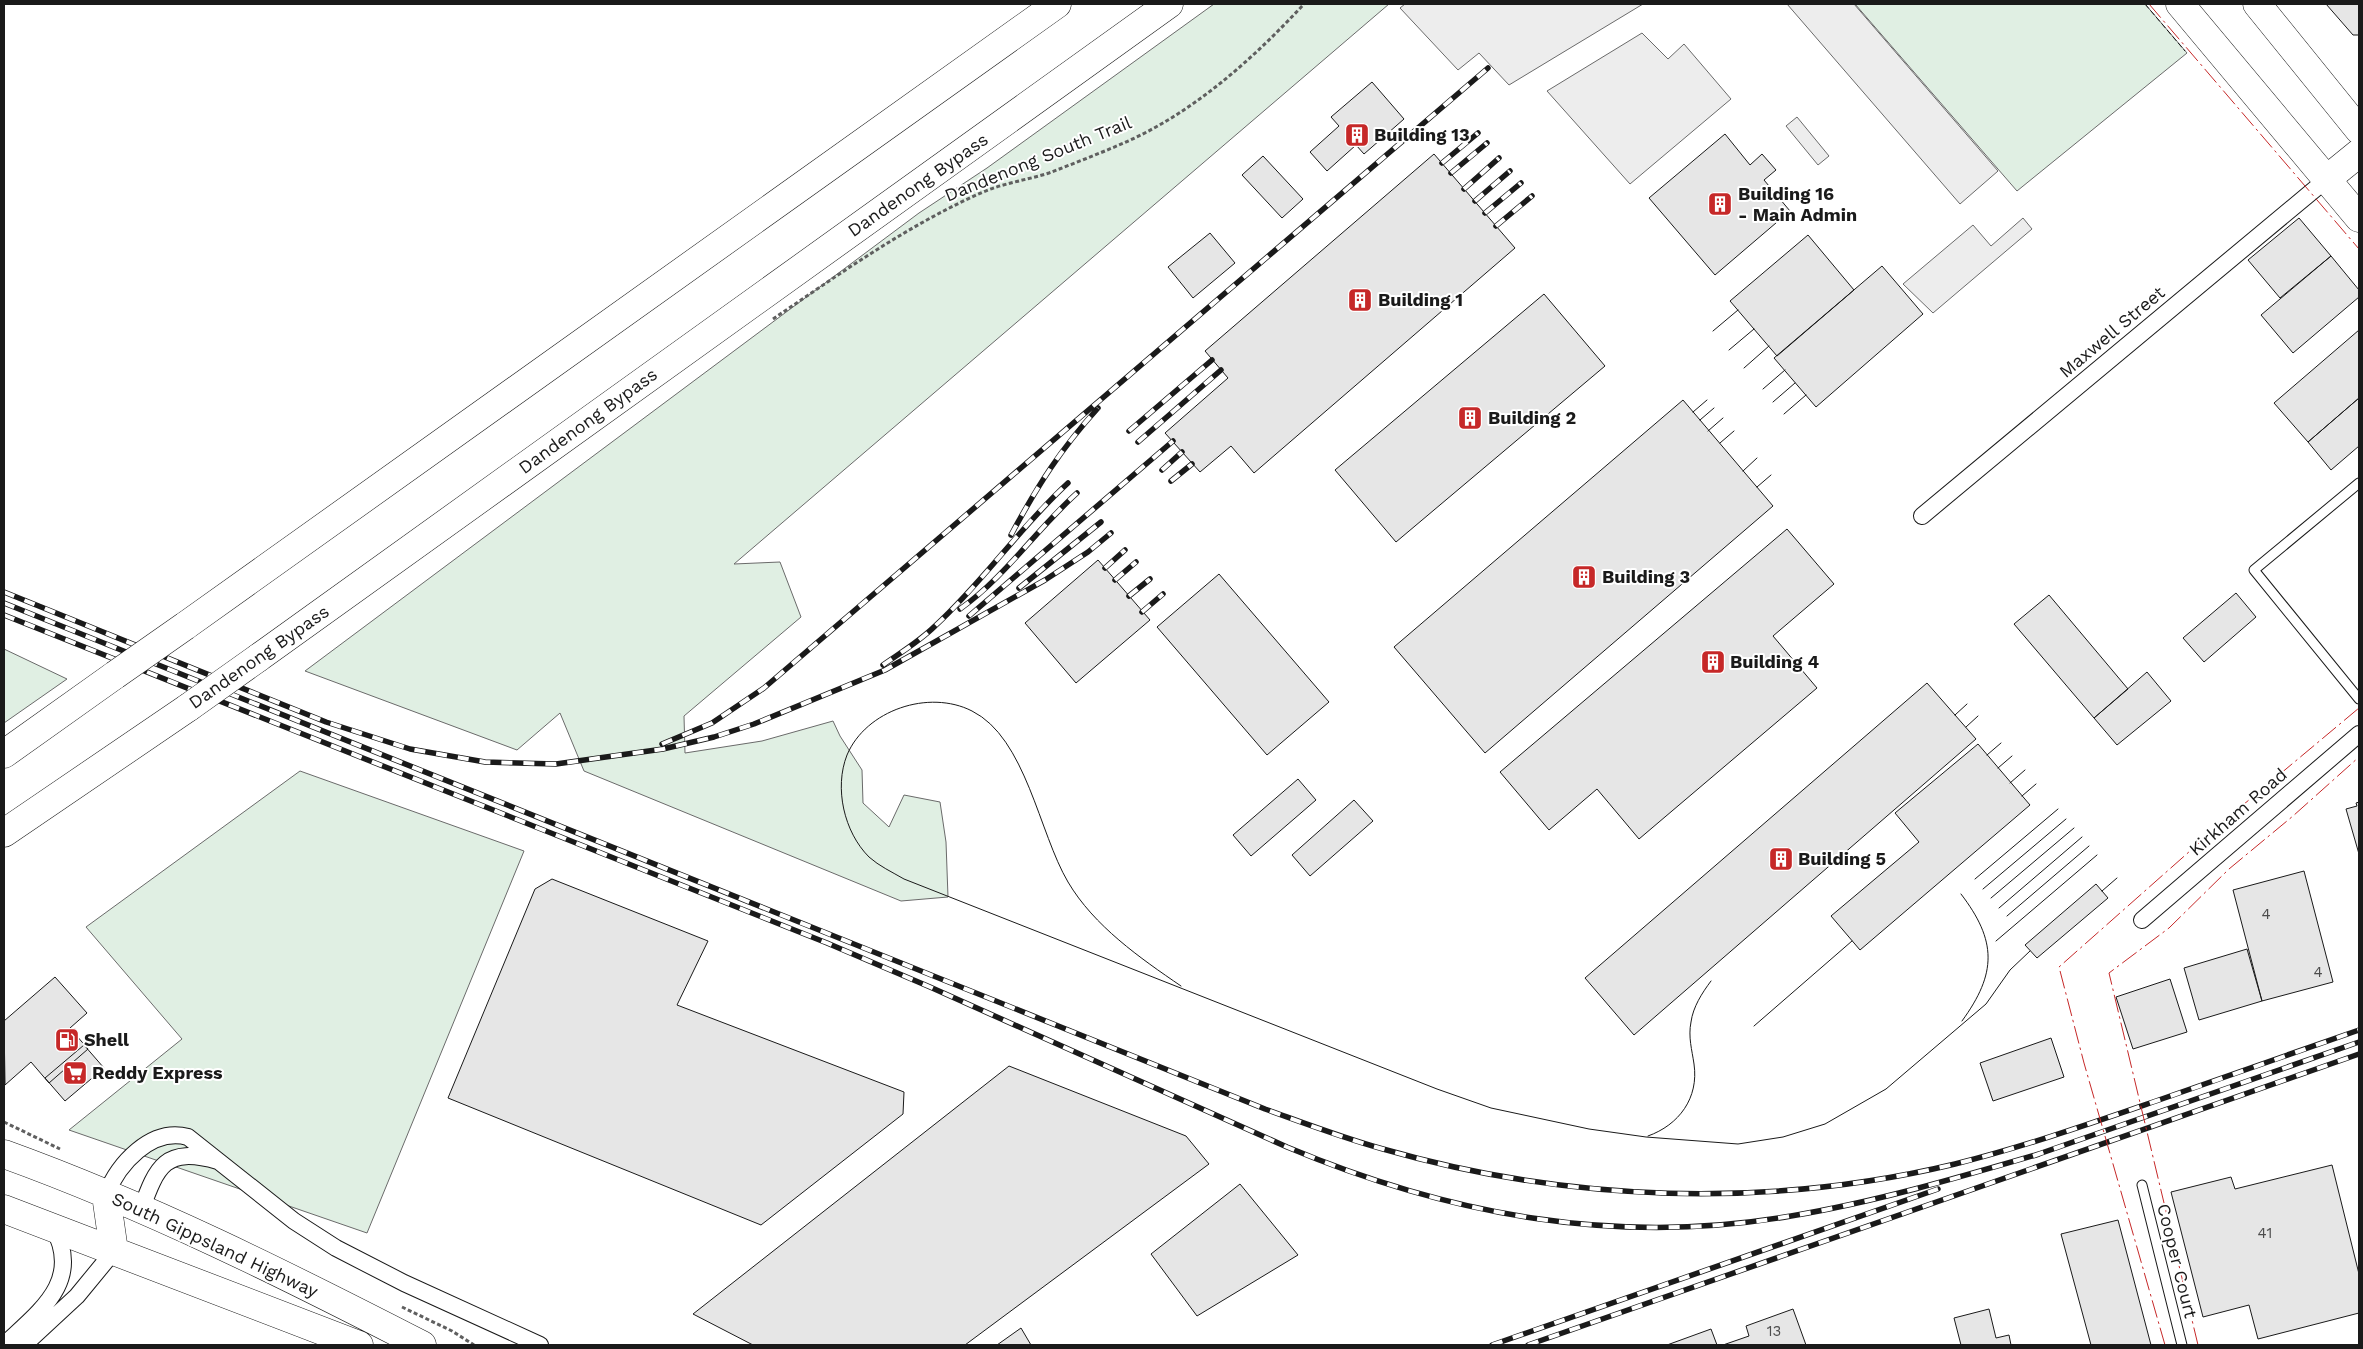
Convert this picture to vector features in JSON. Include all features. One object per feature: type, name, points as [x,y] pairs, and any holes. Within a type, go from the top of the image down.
[{"type":"highway","points":[[4,754],[1057,4]]},
{"type":"highway","name":"Dandenong Bypass","points":[[4,833],[258,658],[1170,4]]},
{"type":"highway","points":[[2180,4],[2359,218]]},
{"type":"highway","points":[[2258,4],[2359,130]]},
{"type":"highway","points":[[2327,180],[2359,153]]},
{"type":"highway","name":"South Gippsland Highway","points":[[4,1154],[141,1210],[328,1297],[422,1345]]},
{"type":"highway","points":[[106,1195],[114,1251]]},
{"type":"highway","name":"South Gippsland Highway","points":[[4,1208],[358,1345]]},
{"type":"highway","points":[[114,1251],[141,1210]]},
{"type":"street","name":"Maxwell Street","points":[[1922,516],[2327,180]]},
{"type":"street","name":"Kirkham Road","points":[[2142,920],[2359,734]]},
{"type":"street","points":[[106,1195],[114,1177],[123,1165],[139,1151],[161,1137],[171,1135],[188,1137],[294,1221],[336,1248],[404,1283],[540,1345]]},
{"type":"street","points":[[141,1210],[154,1175],[165,1162],[177,1158],[196,1157],[222,1163]]},
{"type":"street","points":[[4,1345],[44,1306],[62,1279],[63,1251],[53,1227]]},
{"type":"street","points":[[24,1345],[77,1296],[114,1251]]},
{"type":"lane","points":[[2359,483],[2254,570],[2359,699]]},
{"type":"lane","name":"Cooper Court","points":[[2142,1185],[2182,1345]]},
{"type":"path","name":"Dandenong South Trail","points":[[765,324],[881,246],[929,218],[985,191],[1048,173],[1121,144],[1184,110],[1237,70],[1304,4]]},
{"type":"green space","points":[[1214,4],[1389,4],[734,564],[780,562],[801,617],[684,716],[685,753],[762,741],[833,721],[840,736],[862,770],[863,803],[889,827],[904,795],[940,802],[946,842],[948,897],[901,901],[584,771],[560,713],[517,750],[305,671],[919,213],[987,168]]},
{"type":"green space","points":[[1855,4],[2145,4],[2187,53],[2017,191]]},
{"type":"green space","points":[[4,649],[67,679],[4,723]]},
{"type":"green space","points":[[300,771],[524,851],[367,1233],[69,1130],[182,1039],[86,927]]},
{"type":"shaded area","points":[[1405,4],[1643,4],[1509,85],[1479,53],[1458,70],[1400,8]]},
{"type":"shaded area","points":[[1787,4],[1854,4],[1998,171],[1960,204]]},
{"type":"shaded area","points":[[1642,33],[1668,59],[1684,44],[1731,99],[1630,184],[1547,91]]},
{"type":"shaded area","points":[[1797,117],[1829,156],[1818,165],[1786,126]]},
{"type":"shaded area","points":[[2023,218],[2032,229],[1933,313],[1903,284],[1973,225],[1991,246]]},
{"type":"building","points":[[2326,4],[2359,4],[2359,35],[2353,35]]},
{"type":"building","name":"Building 13","points":[[1372,82],[1404,119],[1364,154],[1356,145],[1327,171],[1310,152],[1339,126],[1331,117]]},
{"type":"building","name":"Building 16 - Main Admin","points":[[1725,134],[1750,165],[1762,154],[1776,170],[1764,180],[1790,211],[1715,275],[1649,198]]},
{"type":"building","name":"Building 1","points":[[1434,154],[1515,248],[1254,473],[1231,446],[1200,472],[1165,433],[1228,378],[1205,351]]},
{"type":"building","points":[[1263,156],[1303,199],[1282,218],[1242,175]]},
{"type":"building","points":[[2299,218],[2331,256],[2280,298],[2248,260]]},
{"type":"building","points":[[1210,233],[1235,263],[1193,298],[1168,267]]},
{"type":"building","points":[[1808,235],[1854,290],[1777,356],[1730,301]]},
{"type":"building","points":[[2331,256],[2359,290],[2359,297],[2293,353],[2261,315]]},
{"type":"building","points":[[1882,266],[1923,314],[1816,407],[1774,358]]},
{"type":"building","name":"Building 2","points":[[1544,294],[1605,366],[1396,542],[1335,470]]},
{"type":"building","points":[[2359,330],[2359,398],[2308,442],[2274,403]]},
{"type":"building","points":[[2359,398],[2359,446],[2331,470],[2308,442]]},
{"type":"building","name":"Building 3","points":[[1683,400],[1773,506],[1485,753],[1394,647]]},
{"type":"building","name":"Building 4","points":[[1787,529],[1834,584],[1773,636],[1817,688],[1639,839],[1597,789],[1549,830],[1500,772]]},
{"type":"building","points":[[1098,560],[1150,620],[1076,683],[1025,623]]},
{"type":"building","points":[[1219,574],[1329,702],[1267,755],[1157,627]]},
{"type":"building","points":[[2236,593],[2256,617],[2204,662],[2183,638]]},
{"type":"building","points":[[2049,595],[2128,689],[2094,718],[2014,624]]},
{"type":"building","points":[[2147,672],[2171,701],[2117,745],[2094,718]]},
{"type":"building","name":"Building 5","points":[[1927,683],[1976,739],[1634,1035],[1585,978]]},
{"type":"building","points":[[1978,744],[2030,805],[1860,950],[1831,916],[1919,842],[1895,813]]},
{"type":"building","points":[[1298,779],[1316,800],[1251,856],[1233,835]]},
{"type":"building","points":[[1354,800],[1373,821],[1310,876],[1292,855]]},
{"type":"building","points":[[2359,802],[2359,854],[2346,809],[2357,806],[2356,803]]},
{"type":"building","points":[[2304,871],[2333,982],[2262,1001],[2233,890]]},
{"type":"building","points":[[552,879],[708,941],[677,1005],[904,1092],[903,1114],[761,1225],[448,1098],[535,889]]},
{"type":"building","points":[[2096,884],[2108,898],[2037,958],[2025,945]]},
{"type":"building","points":[[2247,949],[2262,1001],[2199,1020],[2184,968]]},
{"type":"building","points":[[55,977],[87,1013],[70,1028],[88,1049],[49,1083],[31,1062],[5,1085],[4,1021]]},
{"type":"building","points":[[2170,979],[2187,1032],[2133,1049],[2116,997]]},
{"type":"building","points":[[2051,1038],[2064,1077],[1993,1101],[1980,1063]]},
{"type":"building","name":"Reddy Express","points":[[84,1045],[104,1068],[65,1101],[45,1078]]},
{"type":"building","points":[[1009,1066],[1186,1136],[1209,1164],[965,1345],[753,1345],[693,1314]]},
{"type":"building","points":[[2332,1165],[2359,1274],[2359,1313],[2258,1339],[2249,1305],[2203,1317],[2171,1192],[2231,1177],[2235,1189]]},
{"type":"building","points":[[1240,1184],[1298,1255],[1197,1316],[1151,1254]]},
{"type":"building","points":[[2118,1220],[2151,1345],[2091,1345],[2061,1234]]},
{"type":"building","points":[[1793,1309],[1806,1345],[1723,1345],[1749,1336],[1746,1326]]},
{"type":"building","points":[[1989,1309],[1996,1338],[2009,1335],[2011,1345],[1961,1345],[1954,1318]]},
{"type":"building","points":[[1021,1328],[1031,1345],[997,1345]]},
{"type":"building","points":[[1711,1329],[1717,1345],[1667,1345]]},
{"type":"tram line","points":[[1713,331],[1738,310]]},
{"type":"tram line","points":[[1729,350],[1754,329]]},
{"type":"tram line","points":[[1744,368],[1769,346]]},
{"type":"tram line","points":[[1763,389],[1785,370]]},
{"type":"tram line","points":[[1773,402],[1795,383]]},
{"type":"tram line","points":[[1784,414],[1806,395]]},
{"type":"tram line","points":[[1693,412],[1707,400]]},
{"type":"tram line","points":[[1700,420],[1714,408]]},
{"type":"tram line","points":[[1708,431],[1723,418]]},
{"type":"tram line","points":[[1720,443],[1734,431]]},
{"type":"tram line","points":[[1743,471],[1757,458]]},
{"type":"tram line","points":[[1757,487],[1771,475]]},
{"type":"tram line","points":[[1181,986],[1119,940],[1104,927],[1079,898],[1058,862],[1018,764],[1006,742],[990,724],[972,711],[955,705],[937,702],[919,703],[901,708],[884,716],[868,726],[856,739],[847,755],[841,781],[844,809],[848,822],[860,847],[869,857],[904,879],[1437,1089],[1491,1108],[1589,1129],[1646,1137],[1738,1144],[1783,1137],[1825,1124],[1886,1089],[1986,1004],[2010,970],[2030,951]]},
{"type":"tram line","points":[[1955,715],[1967,704]]},
{"type":"tram line","points":[[1966,727],[1978,716]]},
{"type":"tram line","points":[[1987,755],[2001,743]]},
{"type":"tram line","points":[[1998,768],[2012,756]]},
{"type":"tram line","points":[[2010,783],[2025,770]]},
{"type":"tram line","points":[[2022,796],[2036,784]]},
{"type":"tram line","points":[[1975,879],[2058,809]]},
{"type":"tram line","points":[[1983,889],[2066,819]]},
{"type":"tram line","points":[[1991,898],[2074,828]]},
{"type":"tram line","points":[[1999,908],[2082,837]]},
{"type":"tram line","points":[[2007,916],[2089,846]]},
{"type":"tram line","points":[[1996,941],[2097,855]]},
{"type":"tram line","points":[[2102,891],[2117,878]]},
{"type":"tram line","points":[[1961,894],[1981,927],[1988,957],[1987,972],[1982,988],[1962,1021]]},
{"type":"tram line","points":[[1754,1026],[1852,941]]},
{"type":"tram line","points":[[1648,1136],[1669,1125],[1685,1109],[1690,1099],[1695,1076],[1690,1038],[1691,1022],[1698,1000],[1711,981]]},
{"type":"railway","points":[[662,744],[712,723],[764,688],[1488,68]]},
{"type":"railway","points":[[1442,163],[1478,133]]},
{"type":"railway","points":[[1451,173],[1487,143]]},
{"type":"railway","points":[[1464,189],[1499,158]]},
{"type":"railway","points":[[1475,201],[1510,171]]},
{"type":"railway","points":[[1485,213],[1521,183]]},
{"type":"railway","points":[[1496,226],[1532,196]]},
{"type":"railway","points":[[1129,431],[1212,360]]},
{"type":"railway","points":[[1138,442],[1221,370]]},
{"type":"railway","points":[[1011,535],[1050,468],[1098,408]]},
{"type":"railway","points":[[969,616],[1173,441]]},
{"type":"railway","points":[[1162,470],[1182,452]]},
{"type":"railway","points":[[1171,481],[1192,464]]},
{"type":"railway","points":[[883,665],[923,637],[953,609],[1050,500],[1068,483]]},
{"type":"railway","points":[[960,609],[991,583],[1077,493]]},
{"type":"railway","points":[[1019,588],[1101,522]]},
{"type":"railway","points":[[4,592],[326,722],[410,749],[485,762],[556,764],[663,749],[714,737],[754,724],[885,670],[1045,580],[1088,552],[1111,533]]},
{"type":"railway","points":[[1105,568],[1125,550]]},
{"type":"railway","points":[[1115,580],[1136,562]]},
{"type":"railway","points":[[1129,596],[1150,579]]},
{"type":"railway","points":[[1142,612],[1163,594]]},
{"type":"railway","points":[[4,603],[1265,1109],[1383,1149],[1453,1167],[1524,1180],[1596,1189],[1668,1193],[1740,1193],[1812,1188],[1884,1178],[1955,1164],[2031,1143],[2359,1030]]},
{"type":"railway","points":[[4,615],[827,943],[930,987],[1287,1147],[1348,1171],[1409,1191],[1472,1207],[1534,1218],[1597,1225],[1661,1227],[1726,1224],[1791,1216],[1854,1204],[2039,1154]]},
{"type":"railway","points":[[2033,1156],[2359,1042]]},
{"type":"railway","points":[[1528,1345],[2359,1054]]},
{"type":"railway","points":[[1492,1345],[1938,1189]]},
{"type":"fence","points":[[2145,4],[2185,51]]},
{"type":"power","points":[[2149,4],[2359,249]]},
{"type":"power","points":[[2165,1345],[2084,1063],[2059,967],[2225,820],[2359,708]]},
{"type":"power","points":[[2198,1345],[2109,973],[2169,928],[2229,869],[2293,816],[2359,757]]},
{"type":"place","name":"Building 13","points":[[1357,135]]},
{"type":"place","name":"Building 16 - Main Admin","points":[[1720,204]]},
{"type":"place","name":"Building 1","points":[[1360,300]]},
{"type":"place","name":"Building 2","points":[[1470,418]]},
{"type":"place","name":"Building 3","points":[[1584,577]]},
{"type":"place","name":"Building 4","points":[[1713,662]]},
{"type":"place","name":"Building 5","points":[[1781,859]]},
{"type":"place","name":"Shell","points":[[67,1040]]},
{"type":"place","name":"Reddy Express","points":[[75,1073]]}]
